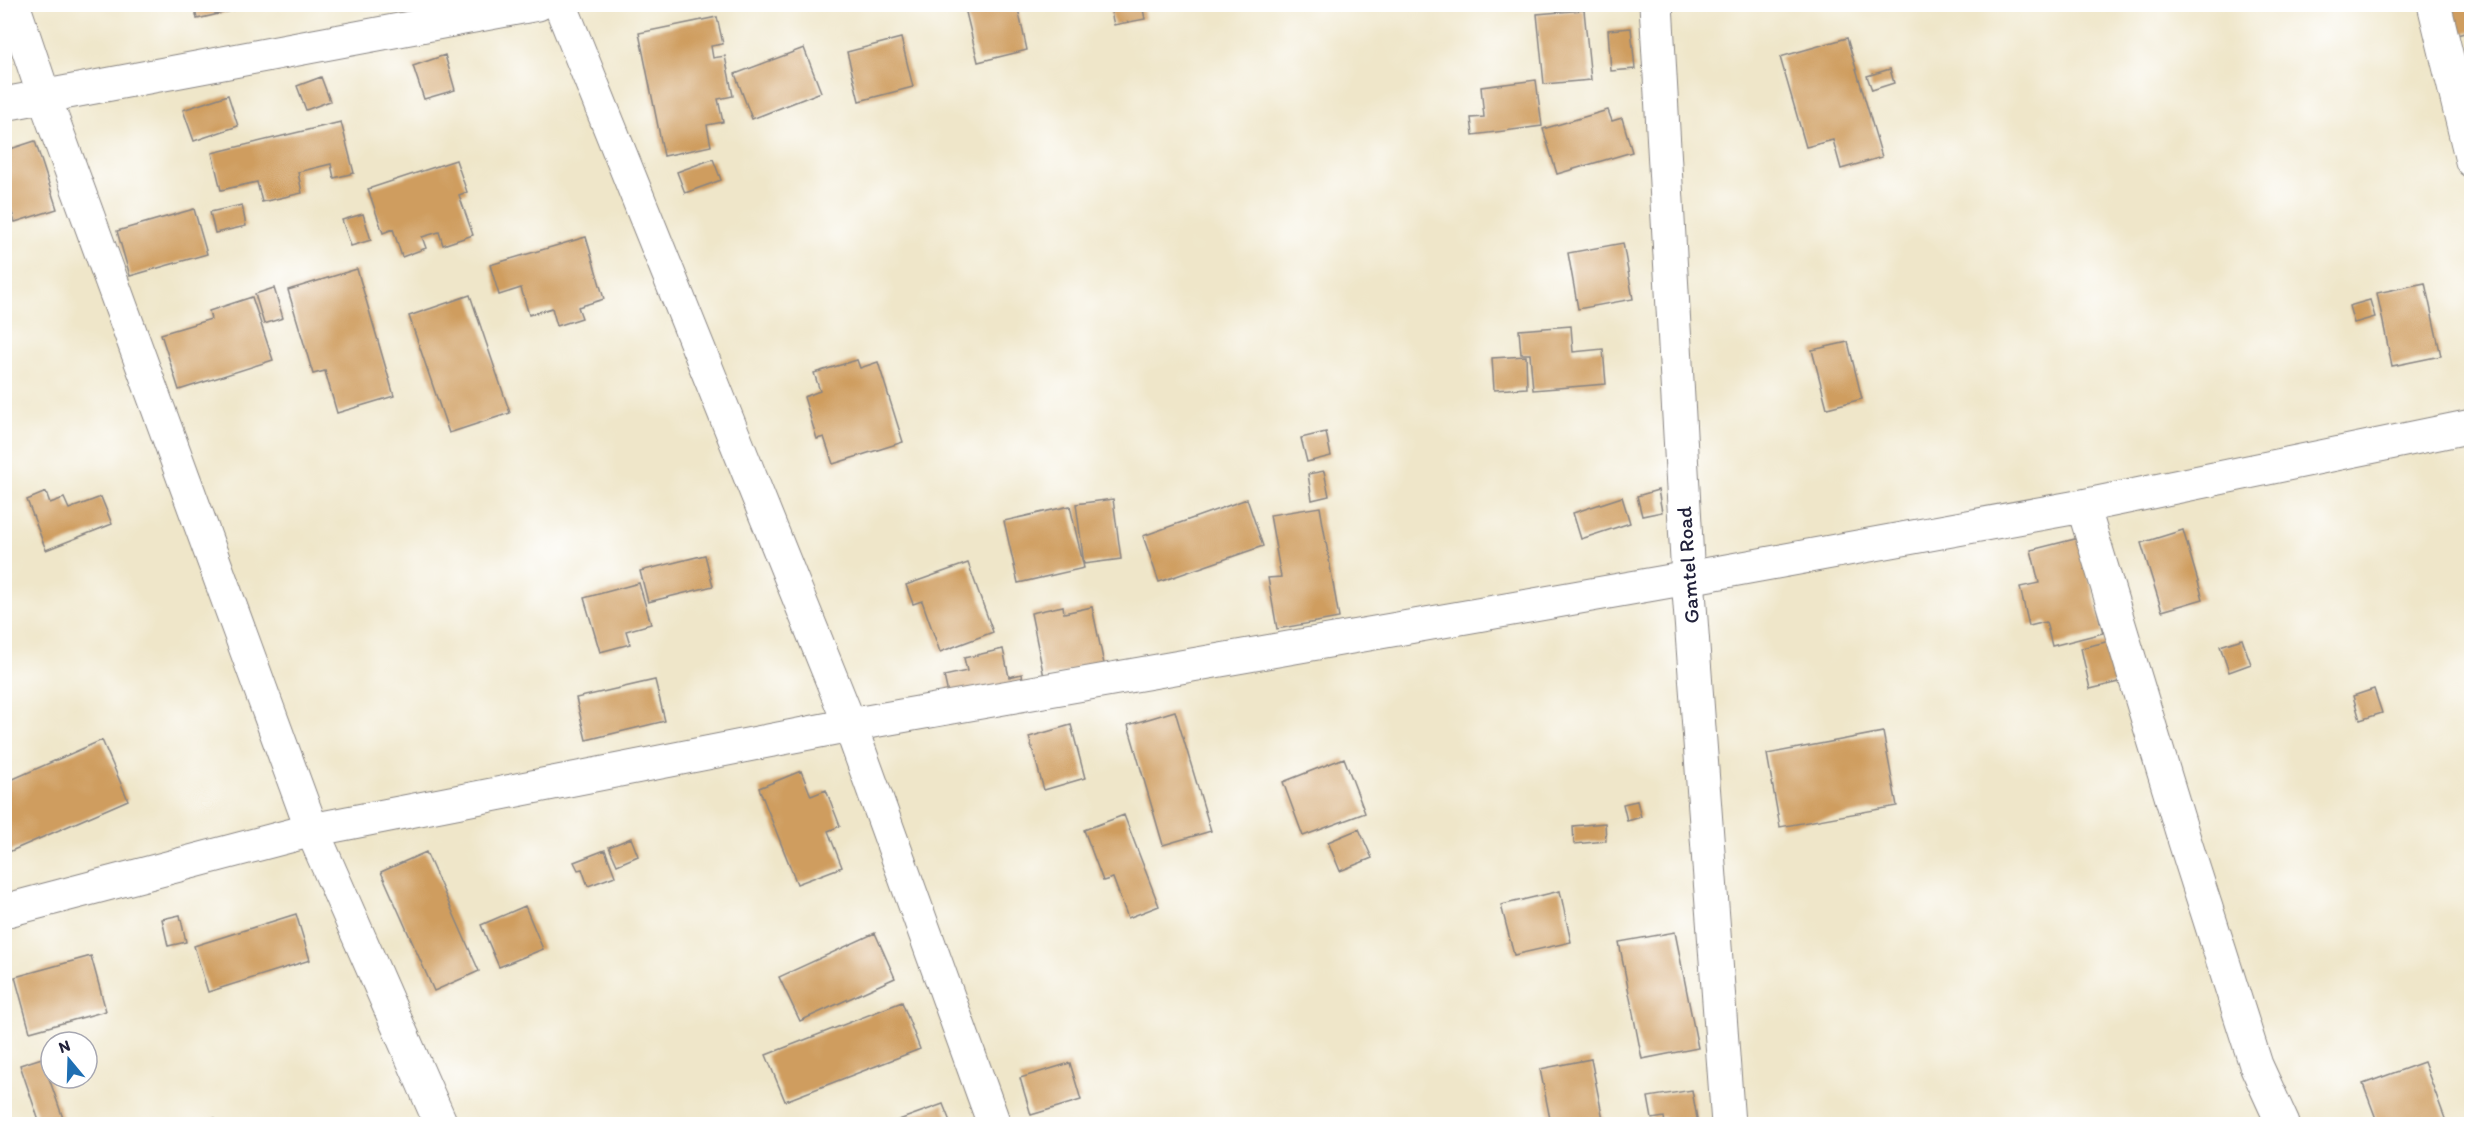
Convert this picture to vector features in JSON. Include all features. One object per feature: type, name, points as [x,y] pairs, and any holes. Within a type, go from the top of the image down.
[{"type":"street","points":[[13,4],[44,96],[312,830],[441,1125]]},
{"type":"street","points":[[4,104],[538,4]]},
{"type":"street","points":[[560,4],[850,725],[994,1125]]},
{"type":"street","name":"Gamtel Road","points":[[1656,4],[1688,578],[1728,1125]]},
{"type":"street","points":[[2434,4],[2472,161]]},
{"type":"street","points":[[4,911],[312,830],[850,725],[1688,578],[2083,506],[2472,426]]},
{"type":"street","points":[[2083,506],[2185,842],[2256,1065],[2283,1125]]},
{"type":"building","points":[[194,4],[257,4],[257,5],[197,19]]},
{"type":"building","points":[[964,4],[1017,4],[1027,50],[978,62]]},
{"type":"building","points":[[1109,4],[1142,4],[1145,19],[1114,25]]},
{"type":"building","points":[[2450,5],[2472,5],[2472,31],[2457,35]]},
{"type":"building","points":[[1584,10],[1591,80],[1544,84],[1537,14]]},
{"type":"building","points":[[717,17],[723,44],[711,46],[713,58],[725,56],[733,96],[718,99],[723,122],[707,125],[711,146],[664,156],[639,33]]},
{"type":"building","points":[[1631,28],[1635,69],[1611,71],[1608,30]]},
{"type":"building","points":[[901,38],[913,87],[859,101],[847,52]]},
{"type":"building","points":[[1847,38],[1882,157],[1841,169],[1833,140],[1806,147],[1780,57]]},
{"type":"building","points":[[804,48],[821,92],[752,119],[735,74]]},
{"type":"building","points":[[445,55],[455,90],[424,99],[413,66]]},
{"type":"building","points":[[1890,69],[1894,83],[1872,90],[1867,76]]},
{"type":"building","points":[[321,77],[330,101],[306,110],[297,86]]},
{"type":"building","points":[[1536,80],[1542,126],[1473,135],[1471,118],[1484,117],[1481,87]]},
{"type":"building","points":[[228,95],[238,126],[194,141],[183,110]]},
{"type":"building","points":[[1608,110],[1612,121],[1622,118],[1632,152],[1557,174],[1543,129]]},
{"type":"building","points":[[341,122],[354,173],[334,178],[331,164],[298,172],[302,193],[262,202],[257,182],[221,190],[212,153]]},
{"type":"building","points":[[35,141],[57,209],[15,222],[4,188],[4,151]]},
{"type":"building","points":[[713,159],[721,180],[685,193],[677,172]]},
{"type":"building","points":[[456,160],[467,192],[459,195],[473,235],[443,245],[439,232],[422,237],[426,248],[402,257],[393,229],[383,233],[368,189]]},
{"type":"building","points":[[242,205],[246,226],[215,233],[210,212]]},
{"type":"building","points":[[194,209],[207,254],[130,276],[117,231]]},
{"type":"building","points":[[363,214],[371,240],[351,246],[342,220]]},
{"type":"building","points":[[586,237],[604,299],[578,307],[582,318],[557,326],[552,308],[529,315],[521,288],[499,295],[490,265]]},
{"type":"building","points":[[1623,243],[1633,299],[1578,309],[1568,253]]},
{"type":"building","points":[[357,269],[394,396],[337,413],[325,371],[313,374],[288,290]]},
{"type":"building","points":[[2425,283],[2441,356],[2392,366],[2377,293]]},
{"type":"building","points":[[274,288],[283,318],[264,324],[255,294]]},
{"type":"building","points":[[470,295],[510,413],[449,433],[409,316]]},
{"type":"building","points":[[252,297],[273,360],[179,390],[161,334],[211,319],[209,311]]},
{"type":"building","points":[[2370,300],[2375,317],[2354,323],[2349,306]]},
{"type":"building","points":[[1571,326],[1573,352],[1603,349],[1606,384],[1533,390],[1530,354],[1521,354],[1519,330]]},
{"type":"building","points":[[1848,342],[1862,399],[1827,408],[1812,350]]},
{"type":"building","points":[[1526,356],[1527,388],[1494,390],[1492,358]]},
{"type":"building","points":[[857,360],[860,368],[878,362],[903,442],[833,464],[824,437],[817,439],[804,397],[820,391],[814,373]]},
{"type":"building","points":[[1326,432],[1331,456],[1307,462],[1301,438]]},
{"type":"building","points":[[1324,471],[1329,496],[1312,500],[1308,474]]},
{"type":"building","points":[[1658,490],[1662,512],[1642,516],[1637,496]]},
{"type":"building","points":[[46,492],[50,503],[64,498],[69,509],[101,497],[112,524],[46,550],[27,500]]},
{"type":"building","points":[[1622,497],[1630,523],[1581,539],[1573,513]]},
{"type":"building","points":[[1113,499],[1121,559],[1084,564],[1076,504]]},
{"type":"building","points":[[1247,499],[1263,546],[1159,582],[1143,536]]},
{"type":"building","points":[[1070,506],[1084,568],[1018,583],[1004,521]]},
{"type":"building","points":[[1320,507],[1339,618],[1277,629],[1268,578],[1281,577],[1270,515]]},
{"type":"building","points":[[2183,530],[2203,599],[2162,611],[2141,543]]},
{"type":"building","points":[[2079,538],[2103,633],[2052,646],[2046,622],[2029,626],[2020,587],[2039,583],[2031,550]]},
{"type":"building","points":[[705,555],[713,586],[648,602],[640,571]]},
{"type":"building","points":[[968,563],[993,632],[940,652],[922,601],[913,604],[906,585]]},
{"type":"building","points":[[639,583],[651,624],[626,631],[630,644],[600,652],[584,598]]},
{"type":"building","points":[[1063,606],[1064,613],[1092,607],[1104,664],[1044,677],[1031,613]]},
{"type":"building","points":[[2242,639],[2251,664],[2229,672],[2220,646]]},
{"type":"building","points":[[2110,641],[2119,682],[2090,689],[2081,648]]},
{"type":"building","points":[[1003,649],[1009,677],[1022,674],[1024,687],[950,703],[944,676],[967,671],[964,658]]},
{"type":"building","points":[[655,680],[665,721],[586,740],[576,698]]},
{"type":"building","points":[[2374,689],[2382,713],[2360,720],[2353,696]]},
{"type":"building","points":[[1175,711],[1211,831],[1163,845],[1128,725]]},
{"type":"building","points":[[1071,725],[1085,778],[1044,790],[1029,737]]},
{"type":"building","points":[[1883,732],[1897,806],[1780,827],[1767,754]]},
{"type":"building","points":[[102,740],[128,800],[4,854],[4,783]]},
{"type":"building","points":[[1344,758],[1365,813],[1303,836],[1283,782]]},
{"type":"building","points":[[801,771],[811,796],[826,790],[840,826],[828,831],[842,867],[797,884],[759,788]]},
{"type":"building","points":[[1637,801],[1641,817],[1627,821],[1623,804]]},
{"type":"building","points":[[1124,815],[1159,906],[1128,918],[1113,878],[1103,881],[1084,830]]},
{"type":"building","points":[[1605,823],[1606,841],[1574,844],[1573,826]]},
{"type":"building","points":[[1359,829],[1372,858],[1340,871],[1328,842]]},
{"type":"building","points":[[631,838],[638,856],[617,865],[609,847]]},
{"type":"building","points":[[605,850],[615,876],[588,886],[582,869],[578,870],[574,862]]},
{"type":"building","points":[[426,852],[479,971],[434,991],[381,872]]},
{"type":"building","points":[[1560,891],[1571,942],[1514,955],[1501,905]]},
{"type":"building","points":[[525,906],[543,949],[499,967],[481,925]]},
{"type":"building","points":[[296,914],[310,960],[208,992],[194,946]]},
{"type":"building","points":[[180,915],[186,942],[168,946],[162,919]]},
{"type":"building","points":[[1675,932],[1698,1048],[1642,1059],[1619,942]]},
{"type":"building","points":[[875,933],[895,978],[800,1021],[779,977]]},
{"type":"building","points":[[91,956],[106,1011],[30,1032],[15,977]]},
{"type":"building","points":[[902,1002],[920,1049],[785,1101],[766,1055]]},
{"type":"building","points":[[39,1059],[39,1090],[53,1090],[65,1124],[40,1124],[20,1065]]},
{"type":"building","points":[[1591,1059],[1604,1124],[1551,1124],[1540,1069]]},
{"type":"building","points":[[2424,1062],[2447,1124],[2378,1124],[2363,1084]]},
{"type":"building","points":[[1070,1063],[1081,1100],[1031,1115],[1020,1078]]},
{"type":"building","points":[[1692,1090],[1698,1124],[1665,1124],[1664,1117],[1652,1119],[1648,1097]]},
{"type":"building","points":[[943,1104],[951,1124],[888,1124]]},
{"type":"building","points":[[215,1118],[217,1124],[199,1124]]}]
